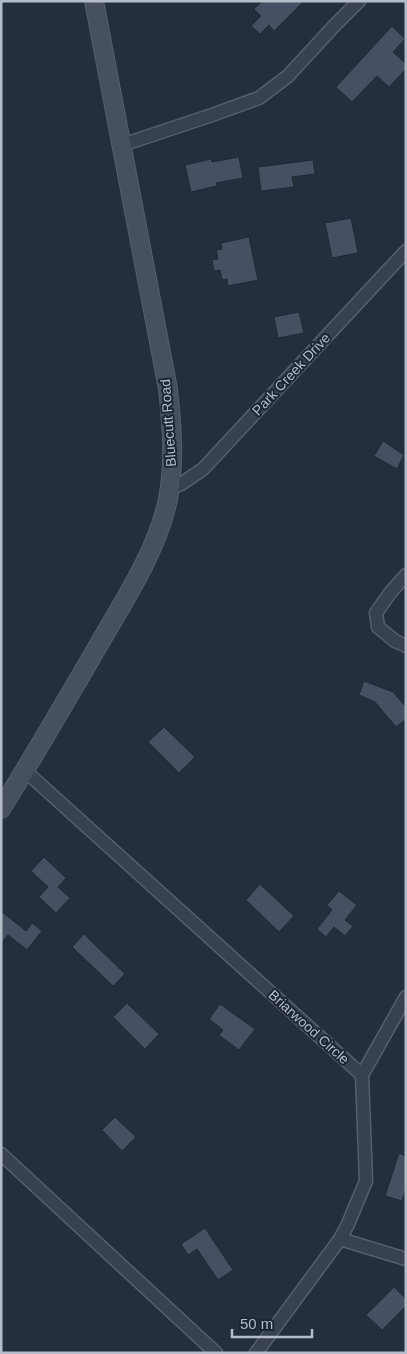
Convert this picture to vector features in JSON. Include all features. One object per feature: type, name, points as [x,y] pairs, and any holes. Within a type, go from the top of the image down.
[{"type":"street","name":"Bluecutt Road","points":[[1,809],[78,681],[138,575],[159,530],[170,489],[173,448],[168,389],[94,1]]},
{"type":"street","points":[[122,144],[212,116],[259,98],[288,76],[359,1]]},
{"type":"street","name":"Park Creek Drive","points":[[170,489],[181,484],[202,469],[406,251]]},
{"type":"street","points":[[406,575],[376,613],[378,628],[395,641],[406,646]]},
{"type":"street","name":"Briarwood Circle","points":[[24,772],[33,778],[362,1075],[366,1181],[340,1239],[256,1353]]},
{"type":"street","points":[[362,1075],[406,997]]},
{"type":"street","points":[[1,1154],[216,1353]]},
{"type":"street","points":[[340,1239],[406,1258]]},
{"type":"building","points":[[262,1],[304,1],[274,31],[269,25],[260,34],[251,26],[261,16],[254,9]]},
{"type":"building","points":[[392,26],[405,39],[393,52],[406,64],[406,69],[389,87],[377,76],[352,102],[336,87]]},
{"type":"building","points":[[239,157],[243,178],[216,183],[217,186],[191,192],[185,165],[211,159],[212,162]]},
{"type":"building","points":[[313,160],[315,174],[292,177],[294,187],[261,191],[258,167]]},
{"type":"building","points":[[351,218],[358,253],[332,258],[325,223]]},
{"type":"building","points":[[249,237],[258,280],[228,286],[227,279],[222,280],[220,270],[214,271],[212,260],[218,259],[216,250],[222,249],[221,243]]},
{"type":"building","points":[[299,312],[304,333],[278,338],[274,317]]},
{"type":"building","points":[[383,441],[404,455],[397,469],[374,456]]},
{"type":"building","points":[[364,681],[393,692],[406,707],[406,719],[396,727],[375,702],[359,695]]},
{"type":"building","points":[[164,727],[195,757],[179,773],[148,742]]},
{"type":"building","points":[[44,857],[66,878],[58,887],[70,898],[56,913],[39,897],[48,887],[31,871]]},
{"type":"building","points":[[260,884],[294,916],[279,932],[246,900]]},
{"type":"building","points":[[339,891],[357,905],[345,920],[353,926],[345,936],[334,927],[326,937],[317,929],[332,910],[327,905]]},
{"type":"building","points":[[1,911],[26,931],[32,923],[42,931],[27,950],[8,935],[1,944]]},
{"type":"building","points":[[84,934],[125,974],[113,986],[72,947]]},
{"type":"building","points":[[127,1003],[159,1034],[145,1049],[113,1017]]},
{"type":"building","points":[[220,1004],[255,1029],[239,1050],[219,1035],[223,1030],[209,1019]]},
{"type":"building","points":[[115,1117],[136,1137],[122,1151],[102,1130]]},
{"type":"building","points":[[399,1153],[406,1156],[406,1189],[402,1201],[385,1196]]},
{"type":"building","points":[[205,1228],[233,1270],[218,1280],[197,1249],[188,1255],[181,1244]]},
{"type":"building","points":[[394,1287],[406,1299],[406,1306],[382,1330],[366,1315]]}]
